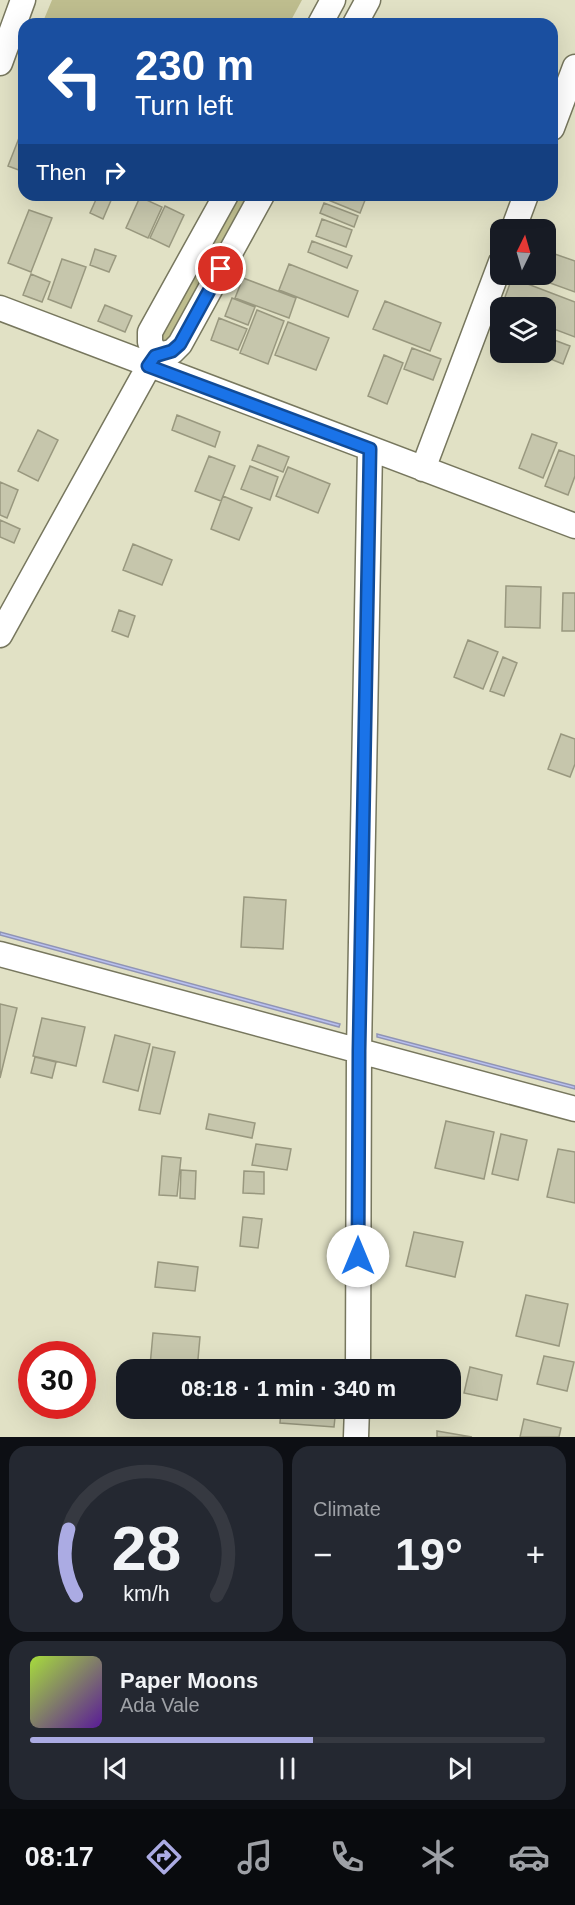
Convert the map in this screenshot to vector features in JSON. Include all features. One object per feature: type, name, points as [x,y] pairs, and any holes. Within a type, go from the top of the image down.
[{"type":"street","points":[[0,63],[23,0]]},
{"type":"street","points":[[323,18],[333,0]]},
{"type":"street","points":[[358,18],[368,0]]},
{"type":"street","points":[[558,112],[575,67]]},
{"type":"street","points":[[0,635],[151,361],[150,332],[223,201]]},
{"type":"street","points":[[151,361],[172,351],[180,344],[259,201]]},
{"type":"street","points":[[517,219],[524,201]]},
{"type":"street","points":[[423,469],[492,285]]},
{"type":"street","points":[[0,308],[151,361],[370,449],[575,526]]},
{"type":"street","points":[[358,1359],[359,1051],[370,449]]},
{"type":"street","points":[[0,954],[575,1109]]},
{"type":"street","points":[[356,1437],[357,1419]]},
{"type":"shaded area","points":[[52,0],[302,0],[292,18],[44,18]]},
{"type":"shaded area","points":[[233,201],[248,201],[172,338],[164,340],[161,338],[161,331]]},
{"type":"water","points":[[0,932],[340,1024],[339,1027],[0,935]]},
{"type":"water","points":[[377,1034],[575,1086],[575,1089],[377,1037]]},
{"type":"building","points":[[18,141],[18,170],[8,166]]},
{"type":"building","points":[[95,201],[111,201],[103,219],[90,213]]},
{"type":"building","points":[[138,201],[149,201],[162,207],[148,238],[126,228]]},
{"type":"building","points":[[331,201],[365,201],[360,213]]},
{"type":"building","points":[[324,203],[358,216],[354,227],[320,213]]},
{"type":"building","points":[[165,206],[184,215],[169,247],[150,238]]},
{"type":"building","points":[[29,210],[52,218],[31,272],[8,263]]},
{"type":"building","points":[[322,219],[352,230],[346,247],[316,236]]},
{"type":"building","points":[[312,241],[352,256],[347,268],[308,252]]},
{"type":"building","points":[[95,249],[116,256],[109,272],[90,265]]},
{"type":"building","points":[[556,254],[575,261],[575,292],[556,285]]},
{"type":"building","points":[[62,259],[86,267],[71,308],[48,299]]},
{"type":"building","points":[[289,264],[358,291],[348,317],[279,290]]},
{"type":"building","points":[[31,274],[50,282],[42,302],[23,295]]},
{"type":"building","points":[[243,278],[296,298],[289,318],[235,298]]},
{"type":"building","points":[[509,285],[530,285],[575,302],[575,337],[556,330],[556,297],[505,297]]},
{"type":"building","points":[[232,298],[255,307],[248,325],[225,316]]},
{"type":"building","points":[[385,301],[441,323],[430,351],[373,329]]},
{"type":"building","points":[[105,305],[132,316],[125,332],[98,321]]},
{"type":"building","points":[[257,310],[284,321],[268,364],[240,353]]},
{"type":"building","points":[[219,318],[247,329],[238,350],[211,340]]},
{"type":"building","points":[[288,322],[329,338],[316,370],[275,355]]},
{"type":"building","points":[[556,341],[570,346],[563,364],[556,361]]},
{"type":"building","points":[[412,348],[441,359],[433,380],[404,369]]},
{"type":"building","points":[[384,355],[403,363],[387,404],[368,396]]},
{"type":"building","points":[[177,415],[220,432],[215,447],[172,430]]},
{"type":"building","points":[[38,430],[58,440],[38,481],[18,471]]},
{"type":"building","points":[[532,434],[557,443],[543,478],[519,468]]},
{"type":"building","points":[[258,445],[289,457],[283,472],[252,460]]},
{"type":"building","points":[[559,450],[575,456],[575,476],[568,495],[545,486]]},
{"type":"building","points":[[209,456],[235,466],[221,501],[195,491]]},
{"type":"building","points":[[250,466],[278,477],[270,500],[241,489]]},
{"type":"building","points":[[288,467],[330,484],[318,513],[276,496]]},
{"type":"building","points":[[0,482],[18,490],[7,518],[0,515]]},
{"type":"building","points":[[223,496],[252,508],[239,540],[211,529]]},
{"type":"building","points":[[0,520],[20,529],[14,543],[0,537]]},
{"type":"building","points":[[133,544],[172,560],[162,585],[123,570]]},
{"type":"building","points":[[506,586],[541,587],[540,628],[505,627]]},
{"type":"building","points":[[563,593],[575,593],[575,631],[562,631]]},
{"type":"building","points":[[119,610],[135,616],[128,637],[112,631]]},
{"type":"building","points":[[468,640],[498,652],[483,689],[454,677]]},
{"type":"building","points":[[503,657],[517,663],[504,696],[490,691]]},
{"type":"building","points":[[561,734],[575,739],[575,764],[570,777],[548,769]]},
{"type":"building","points":[[244,897],[286,900],[283,949],[241,947]]},
{"type":"building","points":[[0,1004],[17,1008],[0,1078]]},
{"type":"building","points":[[42,1018],[85,1027],[76,1066],[33,1056]]},
{"type":"building","points":[[115,1035],[150,1044],[138,1091],[103,1082]]},
{"type":"building","points":[[153,1047],[175,1052],[160,1114],[139,1110]]},
{"type":"building","points":[[35,1057],[56,1062],[52,1078],[31,1073]]},
{"type":"building","points":[[209,1114],[255,1123],[252,1138],[206,1129]]},
{"type":"building","points":[[446,1121],[494,1132],[484,1179],[435,1168]]},
{"type":"building","points":[[501,1134],[527,1140],[518,1180],[492,1174]]},
{"type":"building","points":[[256,1144],[291,1149],[287,1170],[252,1165]]},
{"type":"building","points":[[558,1149],[575,1152],[575,1203],[547,1197]]},
{"type":"building","points":[[162,1156],[181,1158],[177,1196],[159,1195]]},
{"type":"building","points":[[181,1170],[196,1171],[195,1199],[180,1198]]},
{"type":"building","points":[[244,1171],[264,1172],[264,1194],[243,1193]]},
{"type":"building","points":[[243,1217],[262,1219],[258,1248],[240,1246]]},
{"type":"building","points":[[414,1232],[463,1242],[455,1277],[406,1266]]},
{"type":"building","points":[[158,1262],[198,1267],[195,1291],[155,1287]]},
{"type":"building","points":[[526,1295],[568,1304],[559,1346],[516,1336]]},
{"type":"building","points":[[153,1333],[200,1337],[198,1359],[151,1359]]},
{"type":"building","points":[[544,1356],[574,1362],[567,1391],[537,1384]]},
{"type":"building","points":[[470,1367],[502,1375],[497,1400],[464,1393]]},
{"type":"building","points":[[280,1419],[335,1419],[334,1427],[280,1423]]},
{"type":"building","points":[[524,1419],[561,1428],[559,1437],[520,1437]]},
{"type":"building","points":[[437,1431],[472,1437],[437,1437]]},
{"type":"route","points":[[221,269],[180,344],[172,351],[155,356],[148,366],[370,449],[359,1051],[358,1256]]}]
